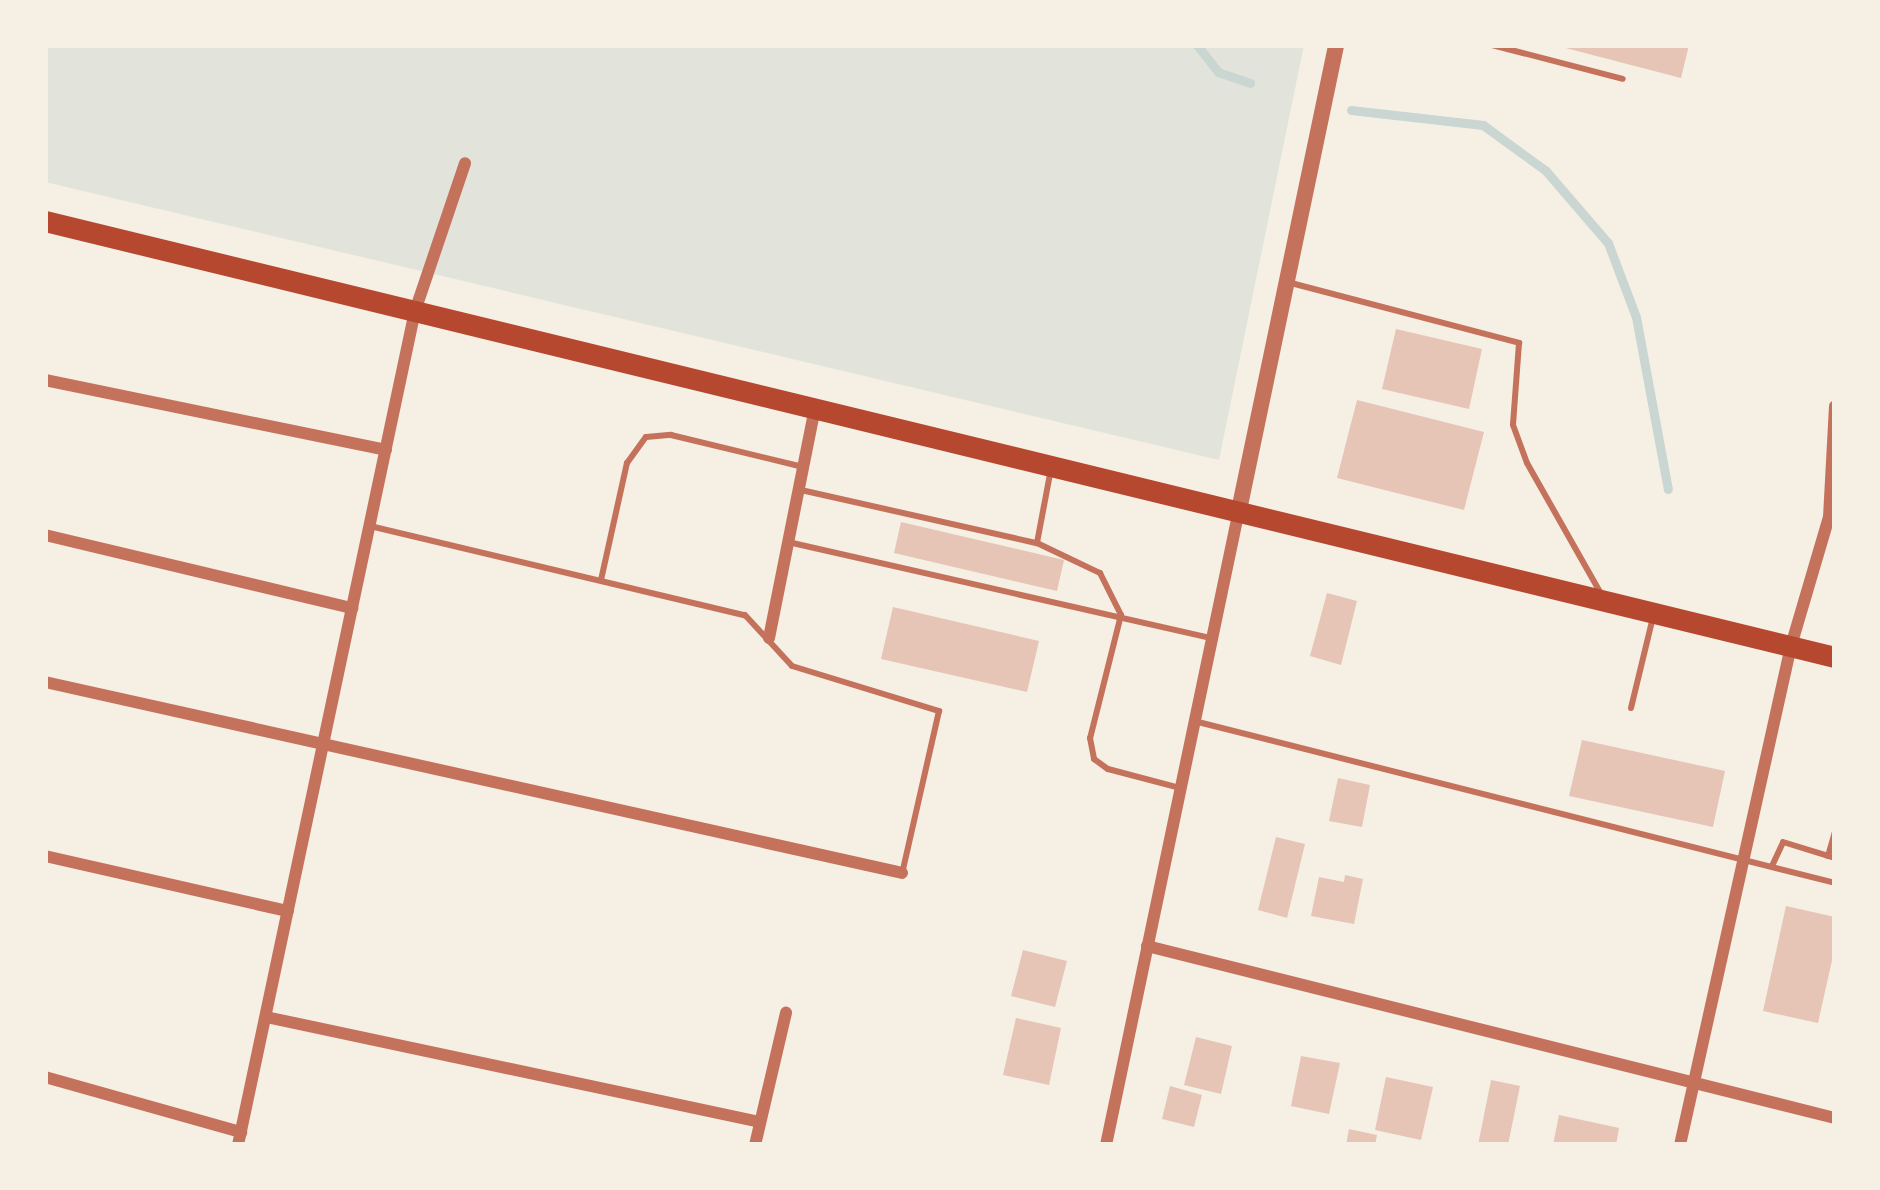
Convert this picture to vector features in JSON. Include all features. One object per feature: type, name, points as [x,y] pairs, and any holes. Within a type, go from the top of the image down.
[{"type":"main road","points":[[45,220],[815,406],[1238,515],[1835,657]]},
{"type":"street","points":[[1106,1145],[1336,45]]},
{"type":"street","points":[[45,1077],[239,1138],[416,311],[465,163]]},
{"type":"street","points":[[45,380],[386,450]]},
{"type":"street","points":[[769,638],[815,406]]},
{"type":"street","points":[[1680,1145],[1791,646],[1832,516],[1835,406]]},
{"type":"street","points":[[45,535],[352,608]]},
{"type":"street","points":[[45,682],[902,873]]},
{"type":"street","points":[[45,856],[288,911]]},
{"type":"street","points":[[1147,946],[1835,1118]]},
{"type":"street","points":[[755,1145],[786,1013]]},
{"type":"street","points":[[266,1017],[760,1122]]},
{"type":"lane","points":[[1492,45],[1623,79]]},
{"type":"lane","points":[[1286,282],[1519,343],[1513,425],[1527,463],[1606,602]]},
{"type":"lane","points":[[601,580],[627,463],[646,437],[671,435],[803,467]]},
{"type":"lane","points":[[1037,543],[1052,467]]},
{"type":"lane","points":[[799,489],[1037,543],[1100,573],[1121,615],[1090,738],[1094,759],[1108,769],[1180,788]]},
{"type":"lane","points":[[370,526],[745,615],[791,666],[939,711],[902,873]]},
{"type":"lane","points":[[788,542],[1211,638]]},
{"type":"lane","points":[[1631,708],[1654,613]]},
{"type":"lane","points":[[1195,721],[1835,883]]},
{"type":"lane","points":[[1772,866],[1784,842],[1832,857],[1835,832]]},
{"type":"shaded area","points":[[45,45],[1304,45],[1219,460],[45,182]]},
{"type":"building","points":[[1554,45],[1689,45],[1681,78]]},
{"type":"building","points":[[1396,329],[1482,349],[1469,409],[1382,389]]},
{"type":"building","points":[[1357,400],[1484,432],[1464,510],[1337,478]]},
{"type":"building","points":[[901,522],[1064,560],[1057,591],[894,553]]},
{"type":"building","points":[[1327,593],[1357,601],[1341,665],[1310,656]]},
{"type":"building","points":[[893,607],[1039,641],[1027,692],[881,659]]},
{"type":"building","points":[[1582,740],[1725,771],[1713,827],[1569,796]]},
{"type":"building","points":[[1338,778],[1370,785],[1362,827],[1329,821]]},
{"type":"building","points":[[1276,837],[1305,844],[1287,918],[1258,910]]},
{"type":"building","points":[[1345,875],[1363,879],[1354,924],[1311,916],[1319,877],[1344,882]]},
{"type":"building","points":[[1786,906],[1835,917],[1835,947],[1818,1023],[1763,1011]]},
{"type":"building","points":[[1023,950],[1067,961],[1055,1007],[1011,996]]},
{"type":"building","points":[[1016,1018],[1061,1028],[1049,1085],[1003,1075]]},
{"type":"building","points":[[1196,1037],[1232,1046],[1221,1094],[1184,1085]]},
{"type":"building","points":[[1301,1056],[1340,1063],[1329,1114],[1291,1106]]},
{"type":"building","points":[[1386,1077],[1433,1087],[1421,1140],[1375,1130]]},
{"type":"building","points":[[1491,1080],[1520,1086],[1508,1145],[1478,1145]]},
{"type":"building","points":[[1170,1086],[1202,1095],[1194,1127],[1162,1119]]},
{"type":"building","points":[[1559,1115],[1619,1128],[1616,1145],[1553,1145]]},
{"type":"building","points":[[1349,1129],[1377,1135],[1375,1145],[1346,1145]]},
{"type":"waterway","points":[[1197,45],[1218,72],[1250,83]]},
{"type":"waterway","points":[[1351,110],[1483,125],[1546,171],[1608,243],[1636,317],[1668,489]]}]
